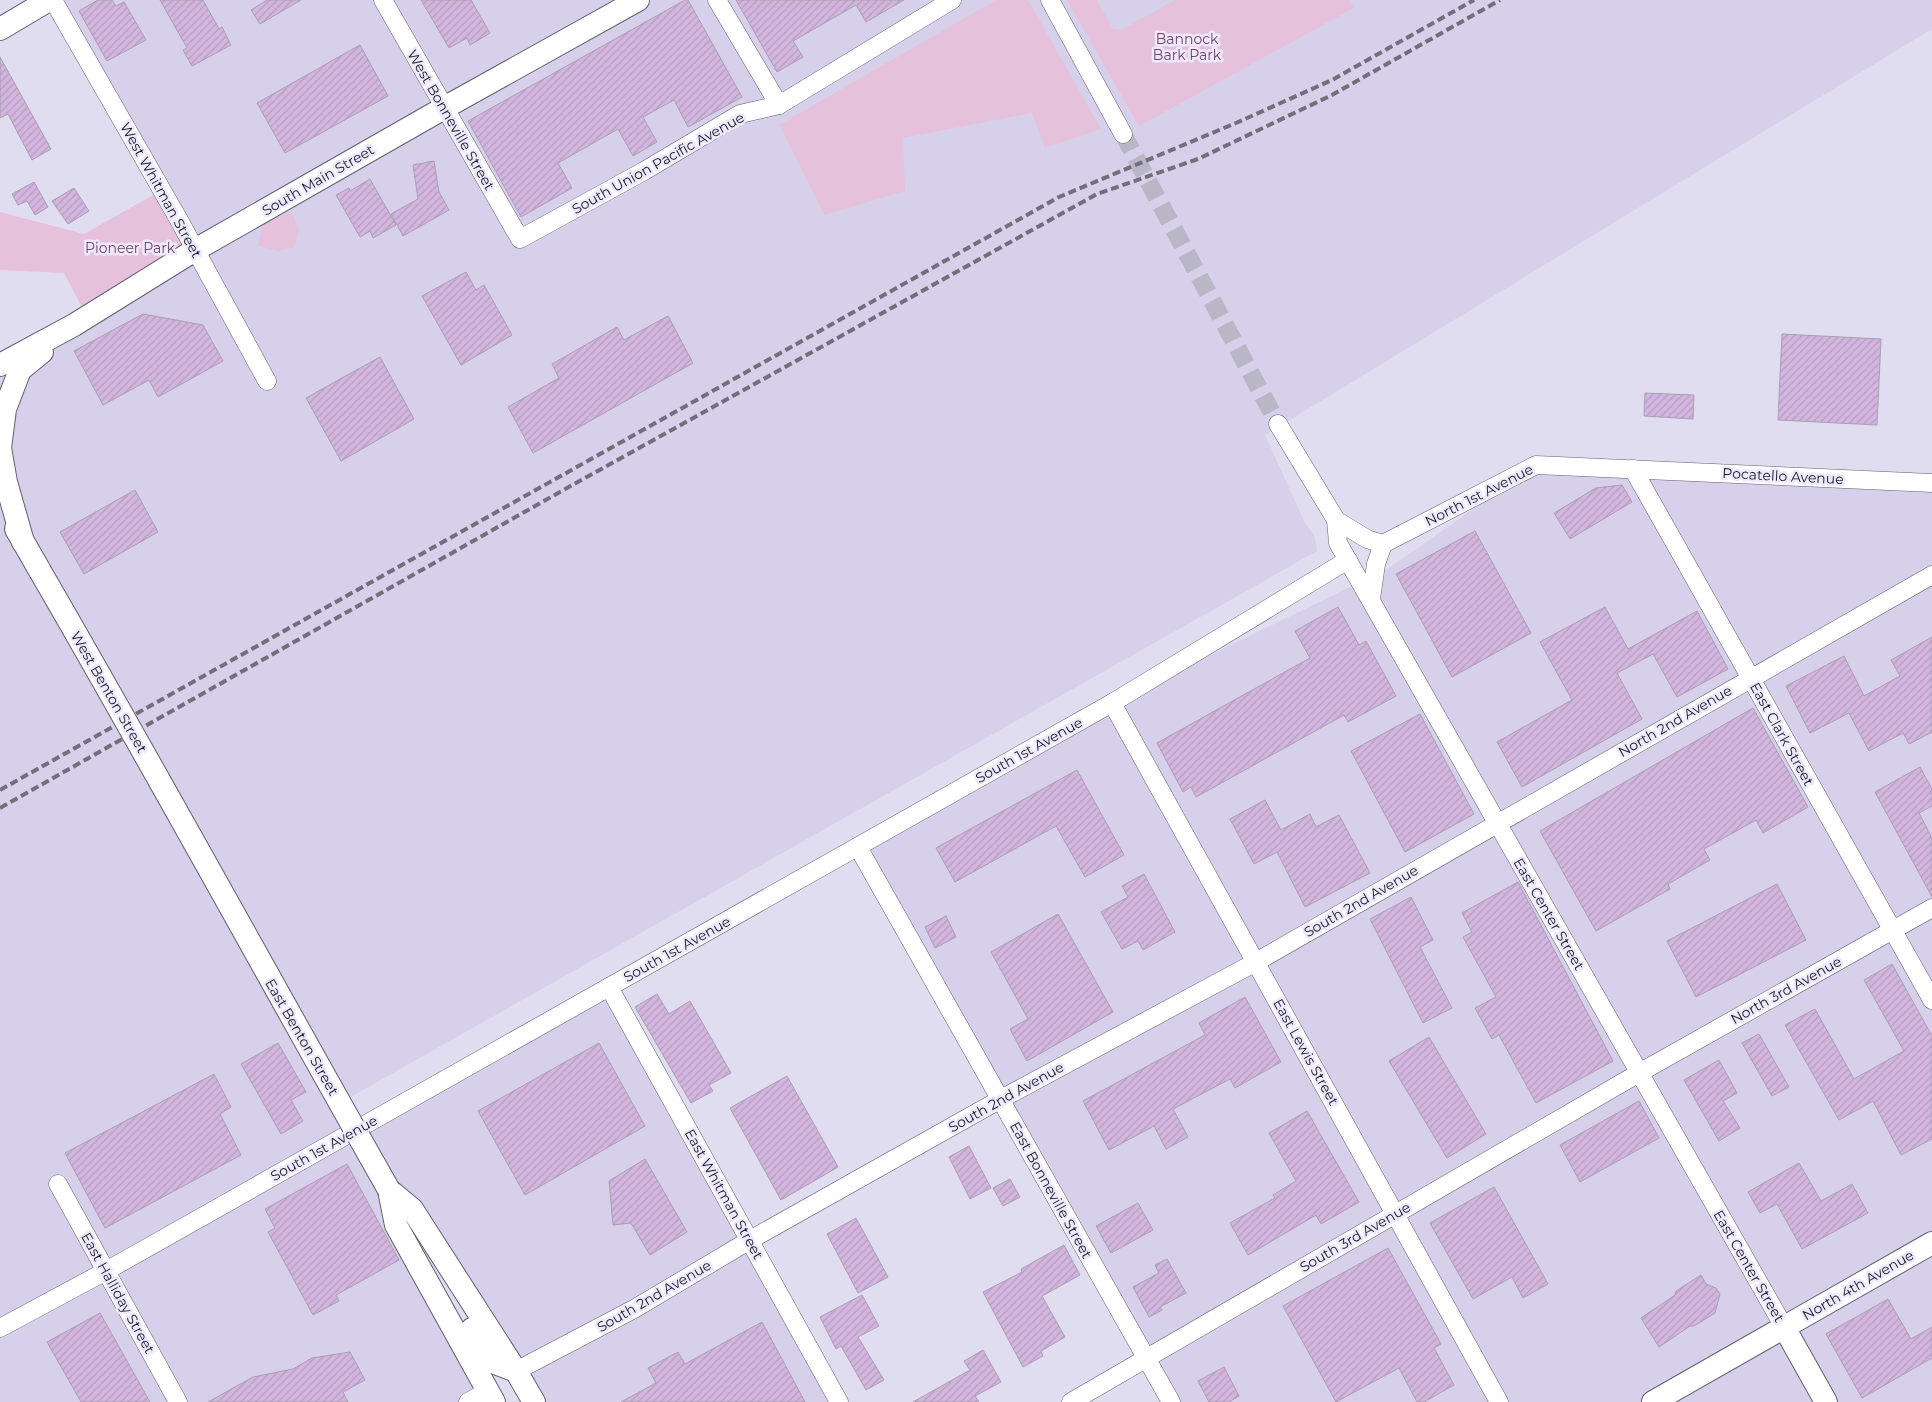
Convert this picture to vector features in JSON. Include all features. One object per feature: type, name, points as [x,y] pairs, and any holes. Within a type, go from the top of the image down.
[{"type":"main road","points":[[0,29],[51,0]]},
{"type":"main road","name":"South Main Street","points":[[0,365],[74,325],[195,250],[638,0]]},
{"type":"main road","points":[[23,542],[6,482],[0,448],[5,409],[20,370],[74,325]]},
{"type":"main road","name":"West Benton Street","points":[[0,502],[120,710],[216,883]]},
{"type":"main road","name":"East Benton Street","points":[[216,883],[390,1190],[412,1209],[534,1402]]},
{"type":"main road","name":"East Benton Street","points":[[390,1190],[396,1225],[495,1398]]},
{"type":"main road","name":"North 4th Avenue","points":[[1653,1402],[1932,1243]]},
{"type":"main road","points":[[444,1311],[471,1327],[490,1361],[516,1371]]},
{"type":"main road","name":"East Center Street","points":[[1784,1327],[1826,1402]]},
{"type":"street","name":"West Whitman Street","points":[[51,0],[195,250],[267,381]]},
{"type":"street","name":"West Bonneville Street","points":[[383,0],[520,239]]},
{"type":"street","points":[[717,0],[779,105]]},
{"type":"street","name":"South Union Pacific Avenue","points":[[520,239],[644,171],[740,114],[779,105],[952,0]]},
{"type":"street","points":[[1050,0],[1123,134]]},
{"type":"street","name":"East Center Street","points":[[1278,424],[1336,520],[1338,543],[1784,1327]]},
{"type":"street","name":"North 1st Avenue","points":[[1383,544],[1536,464],[1633,468]]},
{"type":"street","name":"Pocatello Avenue","points":[[1633,468],[1932,483]]},
{"type":"street","name":"East Clark Street","points":[[1633,468],[1932,1000]]},
{"type":"street","points":[[1336,520],[1367,539],[1383,544],[1376,564],[1371,599]]},
{"type":"street","name":"South 1st Avenue","points":[[0,1328],[106,1271],[1112,703],[1348,560]]},
{"type":"street","name":"North 2nd Avenue","points":[[1497,823],[1932,575]]},
{"type":"street","name":"East Lewis Street","points":[[1112,703],[1499,1402]]},
{"type":"street","name":"South 2nd Avenue","points":[[516,1371],[634,1309],[750,1240],[1000,1099],[1256,962],[1497,823]]},
{"type":"street","name":"East Bonneville Street","points":[[858,847],[1171,1402]]},
{"type":"street","name":"North 3rd Avenue","points":[[1639,1073],[1932,908]]},
{"type":"street","name":"East Whitman Street","points":[[609,987],[839,1402]]},
{"type":"street","name":"South 3rd Avenue","points":[[1071,1402],[1639,1073]]},
{"type":"street","name":"East Halliday Street","points":[[58,1184],[178,1402]]},
{"type":"street","points":[[468,1402],[495,1398]]},
{"type":"shaded area","points":[[53,0],[1932,0],[1932,29],[1265,435],[1305,523],[1315,537],[1317,551],[340,1103],[354,1129],[609,987],[833,1402],[533,1402],[390,1191],[494,1402],[0,1402],[0,365],[195,250]]},
{"type":"shaded area","points":[[1536,465],[1932,483],[1932,1402],[1172,1402],[858,847],[1112,703],[1389,568]]},
{"type":"green space","points":[[996,0],[1028,0],[1101,129],[1045,148],[1032,113],[903,138],[905,191],[824,215],[779,125]]},
{"type":"green space","name":"Bannock Bark Park","points":[[1067,0],[1097,0],[1113,29],[1121,30],[1175,0],[1350,0],[1354,8],[1139,126]]},
{"type":"green space","name":"Pioneer Park","points":[[162,190],[195,250],[87,317],[64,273],[0,270],[0,212],[84,234]]},
{"type":"green space","points":[[291,212],[299,230],[295,247],[279,251],[258,246],[263,223]]},
{"type":"building","points":[[98,0],[112,0],[116,6],[124,2],[146,40],[107,61],[79,11]]},
{"type":"building","points":[[160,0],[203,0],[219,29],[222,27],[231,45],[192,66],[183,50],[187,48]]},
{"type":"building","points":[[267,0],[301,0],[260,24],[251,10]]},
{"type":"building","points":[[421,0],[471,0],[490,33],[470,45],[467,38],[449,48]]},
{"type":"building","points":[[688,0],[742,97],[688,127],[674,100],[643,117],[657,142],[633,156],[618,129],[558,163],[572,188],[521,217],[468,121]]},
{"type":"building","points":[[736,0],[904,0],[866,22],[856,5],[793,41],[803,57],[777,72]]},
{"type":"building","points":[[360,45],[388,96],[285,153],[257,103]]},
{"type":"building","points":[[0,57],[51,149],[32,160],[8,114],[0,118]]},
{"type":"building","points":[[434,161],[439,192],[449,210],[403,236],[391,214],[418,199],[413,165]]},
{"type":"building","points":[[370,179],[396,225],[373,238],[370,231],[360,237],[336,195],[349,188],[350,191]]},
{"type":"building","points":[[34,182],[48,207],[35,215],[27,201],[18,205],[12,194]]},
{"type":"building","points":[[74,188],[89,211],[68,224],[52,201]]},
{"type":"building","points":[[466,272],[476,290],[484,285],[512,335],[461,365],[422,296]]},
{"type":"building","points":[[143,314],[203,325],[223,361],[158,397],[149,380],[103,405],[74,351]]},
{"type":"building","points":[[668,316],[693,363],[533,453],[508,407],[559,378],[552,364],[617,327],[624,340]]},
{"type":"building","points":[[1782,334],[1881,339],[1877,425],[1778,420]]},
{"type":"building","points":[[380,357],[414,419],[341,461],[306,398]]},
{"type":"building","points":[[1645,393],[1694,395],[1693,419],[1644,416]]},
{"type":"building","points":[[1622,485],[1632,502],[1570,539],[1554,513],[1596,488]]},
{"type":"building","points":[[135,490],[158,532],[84,574],[60,532]]},
{"type":"building","points":[[1475,531],[1531,633],[1452,677],[1396,574]]},
{"type":"building","points":[[1338,607],[1359,645],[1366,641],[1396,696],[1348,722],[1344,715],[1196,797],[1191,787],[1183,792],[1157,743],[1310,658],[1295,631]]},
{"type":"building","points":[[1605,607],[1628,649],[1697,611],[1728,669],[1677,697],[1653,654],[1617,673],[1642,719],[1522,787],[1497,742],[1572,700],[1540,642]]},
{"type":"building","points":[[1932,637],[1932,732],[1909,744],[1903,733],[1869,751],[1849,713],[1810,733],[1786,686],[1844,656],[1864,696],[1900,676],[1891,660]]},
{"type":"building","points":[[1753,708],[1808,807],[1763,833],[1756,820],[1704,849],[1710,860],[1668,884],[1670,889],[1596,931],[1540,831]]},
{"type":"building","points":[[1420,714],[1474,814],[1405,852],[1351,751]]},
{"type":"building","points":[[1920,767],[1932,789],[1932,806],[1919,813],[1932,838],[1932,897],[1875,792]]},
{"type":"building","points":[[1077,770],[1124,855],[1085,877],[1056,826],[955,882],[936,848]]},
{"type":"building","points":[[1265,800],[1281,830],[1310,814],[1316,827],[1339,815],[1370,873],[1305,907],[1277,852],[1254,864],[1230,819]]},
{"type":"building","points":[[1144,874],[1175,932],[1143,950],[1138,941],[1122,949],[1101,912],[1128,897],[1122,886]]},
{"type":"building","points":[[1518,882],[1613,1061],[1536,1103],[1499,1035],[1492,1039],[1475,1008],[1496,997],[1463,937],[1472,932],[1462,913]]},
{"type":"building","points":[[1777,884],[1806,940],[1696,997],[1667,941]]},
{"type":"building","points":[[1411,897],[1433,940],[1420,947],[1452,1008],[1423,1023],[1370,919]]},
{"type":"building","points":[[1058,914],[1113,1012],[1027,1061],[1010,1029],[1028,1019],[991,952]]},
{"type":"building","points":[[946,916],[956,937],[935,948],[925,927]]},
{"type":"building","points":[[1892,964],[1932,1036],[1932,1139],[1901,1155],[1873,1101],[1839,1120],[1785,1025],[1815,1009],[1854,1079],[1904,1051],[1864,980]]},
{"type":"building","points":[[657,994],[669,1014],[690,1001],[731,1073],[709,1085],[713,1091],[691,1103],[635,1007]]},
{"type":"building","points":[[1245,997],[1281,1062],[1235,1088],[1230,1079],[1173,1109],[1188,1137],[1166,1149],[1154,1126],[1109,1150],[1083,1101],[1205,1035],[1199,1023]]},
{"type":"building","points":[[1759,1034],[1789,1087],[1772,1096],[1742,1043]]},
{"type":"building","points":[[1429,1037],[1486,1134],[1447,1158],[1389,1061]]},
{"type":"building","points":[[278,1043],[306,1092],[291,1100],[303,1121],[281,1134],[241,1064]]},
{"type":"building","points":[[599,1043],[645,1126],[525,1195],[478,1111]]},
{"type":"building","points":[[1719,1060],[1737,1093],[1723,1101],[1740,1128],[1719,1141],[1684,1080]]},
{"type":"building","points":[[214,1074],[231,1107],[220,1114],[241,1155],[105,1228],[65,1153]]},
{"type":"building","points":[[787,1076],[838,1167],[781,1200],[730,1108]]},
{"type":"building","points":[[1639,1101],[1659,1138],[1580,1182],[1560,1145]]},
{"type":"building","points":[[1307,1111],[1359,1202],[1321,1224],[1316,1215],[1248,1255],[1230,1223],[1275,1198],[1273,1195],[1296,1181],[1269,1133]]},
{"type":"building","points":[[969,1146],[991,1188],[970,1199],[949,1157]]},
{"type":"building","points":[[645,1159],[687,1232],[650,1255],[631,1223],[613,1225],[609,1181]]},
{"type":"building","points":[[1799,1163],[1821,1201],[1852,1184],[1868,1213],[1802,1249],[1777,1204],[1760,1213],[1748,1192]]},
{"type":"building","points":[[347,1164],[399,1260],[336,1295],[339,1301],[313,1315],[268,1232],[275,1228],[265,1209]]},
{"type":"building","points":[[1010,1179],[1020,1197],[1003,1206],[993,1188]]},
{"type":"building","points":[[1494,1187],[1548,1284],[1523,1298],[1512,1277],[1473,1299],[1430,1223]]},
{"type":"building","points":[[1138,1203],[1153,1230],[1111,1253],[1096,1226]]},
{"type":"building","points":[[856,1218],[888,1277],[858,1293],[827,1234]]},
{"type":"building","points":[[1064,1245],[1080,1275],[1042,1296],[1065,1337],[1041,1351],[1043,1356],[1023,1367],[983,1292],[1022,1272],[1021,1269]]},
{"type":"building","points":[[1388,1248],[1441,1344],[1434,1348],[1454,1385],[1424,1402],[1417,1402],[1399,1368],[1336,1402],[1283,1306]]},
{"type":"building","points":[[1167,1259],[1186,1293],[1160,1307],[1162,1310],[1149,1317],[1133,1287],[1159,1273],[1155,1265]]},
{"type":"building","points":[[1701,1275],[1706,1284],[1716,1288],[1720,1294],[1715,1313],[1694,1326],[1690,1326],[1659,1347],[1641,1318],[1675,1295],[1676,1291]]},
{"type":"building","points":[[862,1295],[879,1326],[858,1337],[884,1380],[866,1390],[841,1346],[836,1349],[820,1317]]},
{"type":"building","points":[[1888,1299],[1911,1339],[1932,1327],[1932,1358],[1862,1398],[1826,1334]]},
{"type":"building","points":[[100,1313],[150,1402],[81,1402],[47,1342]]},
{"type":"building","points":[[762,1322],[805,1402],[621,1402],[656,1383],[648,1368],[678,1352],[685,1364]]},
{"type":"building","points":[[983,1350],[1001,1382],[975,1396],[979,1402],[913,1402],[970,1370],[964,1361]]},
{"type":"building","points":[[350,1352],[365,1380],[343,1392],[348,1402],[208,1402],[253,1377],[293,1369],[312,1358]]},
{"type":"building","points":[[1224,1367],[1239,1396],[1229,1402],[1209,1402],[1198,1381]]},
{"type":"tunnel","points":[[1123,134],[1278,424]]},
{"type":"railway","points":[[0,790],[1059,197],[1236,123],[1332,80],[1474,0]]},
{"type":"railway","points":[[0,808],[567,488],[1097,194],[1198,159],[1332,95],[1500,0]]}]
